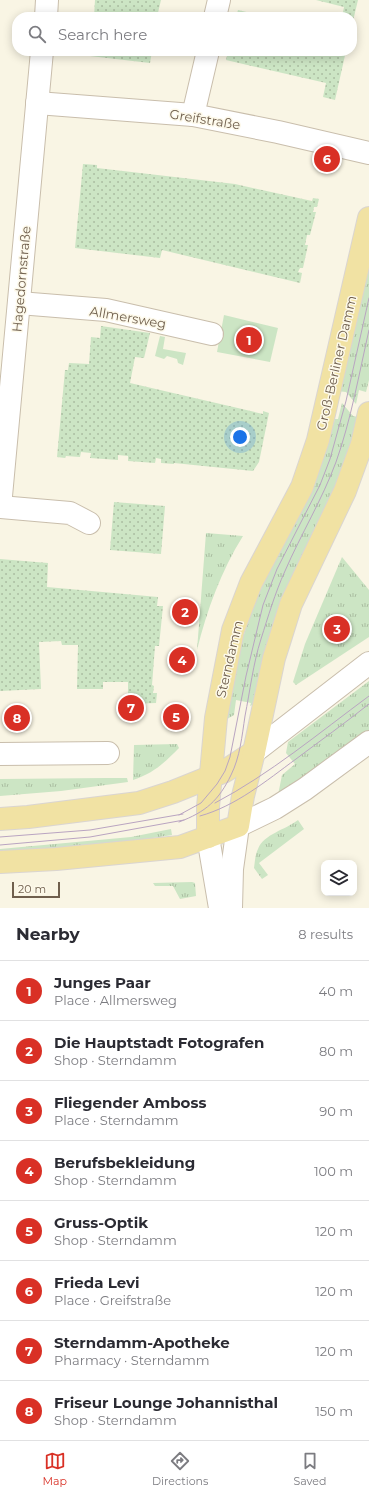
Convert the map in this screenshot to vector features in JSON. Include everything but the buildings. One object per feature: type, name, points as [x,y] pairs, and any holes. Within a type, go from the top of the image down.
[{"type":"main road","name":"Groß-Berliner Damm","points":[[292,505],[302,488],[318,440],[369,218]]},
{"type":"main road","points":[[0,862],[56,860],[180,847],[238,826],[243,796],[274,658],[291,604],[346,491],[362,444],[369,413]]},
{"type":"main road","name":"Sterndamm","points":[[208,837],[208,814],[217,711],[234,630],[251,583],[292,505]]},
{"type":"main road","points":[[0,819],[28,817],[139,803],[173,792],[225,771],[254,752]]},
{"type":"street","points":[[46,12],[47,0]]},
{"type":"street","points":[[216,12],[219,0]]},
{"type":"street","name":"Hagedornstraße","points":[[0,507],[42,56]]},
{"type":"street","points":[[194,116],[207,56]]},
{"type":"street","name":"Greifstraße","points":[[38,103],[194,116],[278,132],[369,153]]},
{"type":"street","name":"Allmersweg","points":[[19,303],[106,310],[212,334]]},
{"type":"street","points":[[0,507],[70,513],[89,523]]},
{"type":"street","points":[[254,752],[369,663]]},
{"type":"street","points":[[231,908],[233,863],[238,826],[276,808],[305,789],[369,742]]},
{"type":"street","points":[[0,754],[108,753]]},
{"type":"street","points":[[208,837],[220,908]]},
{"type":"green space","points":[[95,0],[161,0],[158,12],[94,12]]},
{"type":"green space","points":[[316,0],[358,0],[355,12],[343,12],[344,7]]},
{"type":"green space","points":[[90,56],[151,56],[150,63]]},
{"type":"green space","points":[[227,56],[345,56],[335,100],[323,97],[326,83],[226,60]]},
{"type":"green space","points":[[83,164],[97,165],[97,168],[235,184],[312,201],[313,198],[319,199],[317,207],[314,207],[313,212],[316,212],[310,235],[307,235],[305,245],[308,245],[303,268],[300,268],[298,272],[302,273],[300,283],[162,250],[160,258],[75,248]]},
{"type":"green space","points":[[369,255],[369,380],[366,392],[359,390],[356,404],[346,392],[337,391]]},
{"type":"green space","points":[[224,315],[278,328],[270,362],[217,352]]},
{"type":"green space","points":[[101,326],[150,333],[144,358],[135,357],[130,383],[263,414],[263,411],[269,413],[259,462],[253,471],[161,463],[161,459],[156,458],[155,463],[128,461],[128,456],[118,455],[118,460],[90,458],[91,453],[81,452],[80,457],[57,457],[65,370],[68,370],[69,363],[89,364],[91,337],[100,338]]},
{"type":"green space","points":[[160,336],[165,337],[163,349],[186,353],[183,365],[178,363],[177,359],[167,356],[164,359],[155,356]]},
{"type":"green space","points":[[342,403],[353,416],[360,418],[259,702],[250,706],[251,703],[236,700],[234,715],[227,719],[242,641],[250,615],[329,427],[332,428],[335,419],[338,419]]},
{"type":"green space","points":[[114,502],[165,506],[161,554],[110,550]]},
{"type":"green space","points":[[206,533],[243,536],[221,577],[205,620],[197,650]]},
{"type":"green space","points":[[342,557],[369,590],[369,637],[296,685],[293,682],[305,644]]},
{"type":"green space","points":[[0,559],[48,563],[47,587],[158,597],[157,606],[163,606],[159,646],[155,646],[152,685],[154,686],[153,693],[157,693],[156,703],[128,704],[128,682],[103,682],[103,689],[77,689],[78,645],[62,645],[61,641],[39,642],[41,689],[0,691]]},
{"type":"green space","points":[[369,681],[369,735],[277,800],[282,775],[295,764],[286,753],[288,742]]},
{"type":"green space","points":[[177,744],[179,748],[163,763],[153,771],[133,780],[134,745]]},
{"type":"green space","points":[[127,778],[128,782],[61,791],[0,796],[0,779]]},
{"type":"green space","points":[[298,820],[304,829],[259,863],[268,875],[262,879],[254,868],[256,854],[261,844],[270,836]]},
{"type":"green space","points":[[171,829],[172,835],[121,843],[0,855],[0,849],[131,837]]},
{"type":"green space","points":[[153,883],[195,883],[196,896],[180,899],[173,886],[155,886]]},
{"type":"tram line","points":[[179,815],[201,803],[217,784],[225,771],[230,757],[246,676],[263,605],[277,569],[320,485],[330,459],[346,401],[369,298]]},
{"type":"tram line","points":[[179,822],[197,814],[211,804],[222,791],[237,761],[258,648],[281,579],[336,462],[350,413],[369,330]]},
{"type":"tram line","points":[[215,803],[275,766],[369,696]]},
{"type":"tram line","points":[[200,816],[226,806],[250,792],[369,704]]},
{"type":"tram line","points":[[0,837],[90,830],[183,814]]},
{"type":"tram line","points":[[0,845],[90,837],[184,820]]},
{"type":"place","name":"Frieda Levi","points":[[327,159]]},
{"type":"place","name":"Junges Paar","points":[[249,340]]},
{"type":"place","name":"Die Hauptstadt Fotografen","points":[[185,612]]},
{"type":"place","name":"Fliegender Amboss","points":[[337,629]]},
{"type":"place","name":"Berufsbekleidung","points":[[182,660]]},
{"type":"place","name":"Sterndamm-Apotheke","points":[[131,708]]},
{"type":"place","name":"Gruss-Optik","points":[[176,717]]},
{"type":"place","name":"Friseur Lounge Johannisthal","points":[[17,718]]}]
